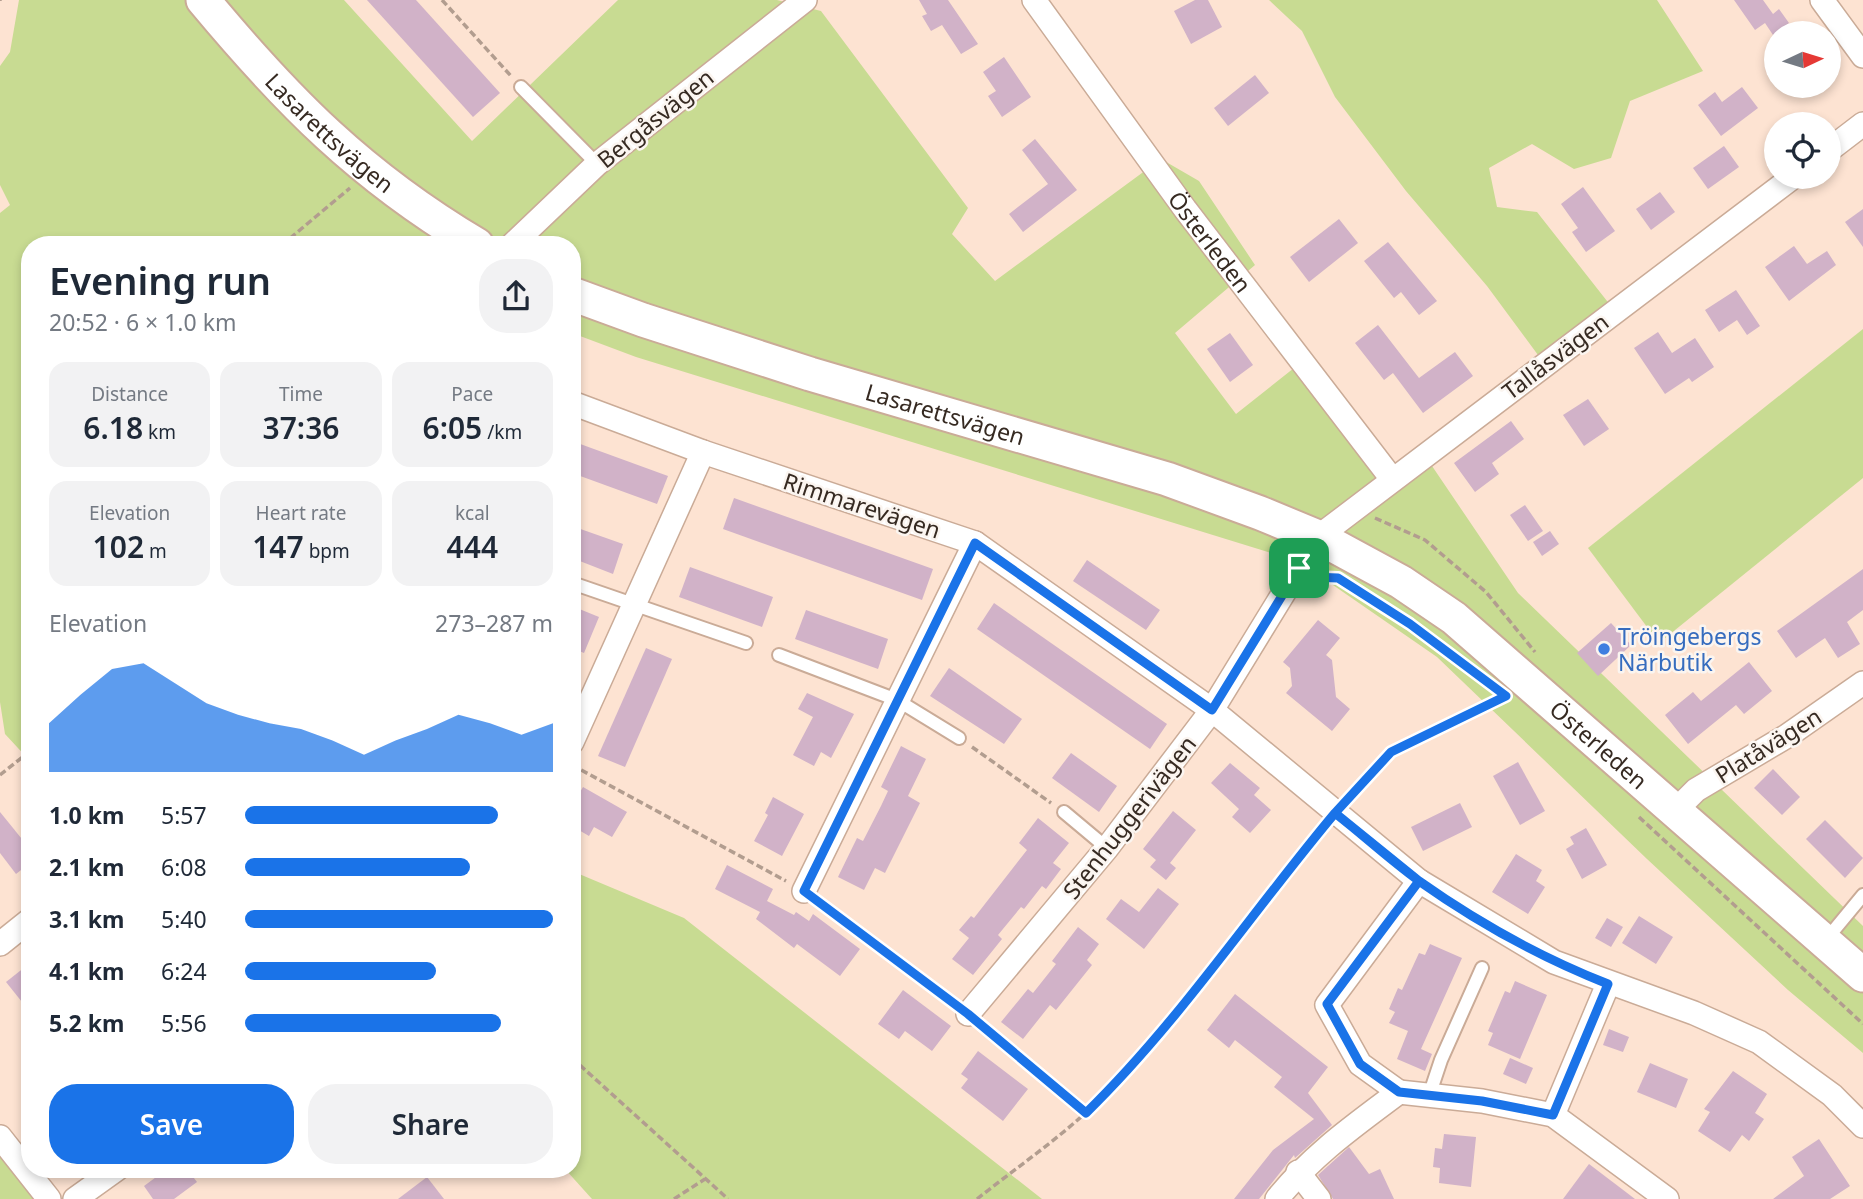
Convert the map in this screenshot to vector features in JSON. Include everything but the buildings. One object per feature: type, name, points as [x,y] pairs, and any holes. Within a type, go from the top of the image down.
[{"type":"street","name":"Lasarettsvägen","points":[[203,0],[265,73],[352,159],[400,196],[463,236]]},
{"type":"street","name":"Bergåsvägen","points":[[521,236],[597,164],[805,0]]},
{"type":"street","name":"Österleden","points":[[1034,0],[1185,209],[1392,478]]},
{"type":"street","points":[[1822,0],[1863,56]]},
{"type":"street","points":[[1841,141],[1863,124]]},
{"type":"street","name":"Tallåsvägen","points":[[1318,537],[1392,478],[1777,189]]},
{"type":"street","name":"Lasarettsvägen","points":[[581,296],[643,320],[810,374],[1167,479],[1318,537]]},
{"type":"street","name":"Rimmarevägen","points":[[581,406],[703,452],[975,543],[1212,710],[1419,881],[1554,962],[1608,984],[1695,1013],[1759,1042],[1832,1095],[1863,1126]]},
{"type":"street","points":[[581,722],[703,452]]},
{"type":"street","name":"Österleden","points":[[1318,537],[1401,582],[1454,618],[1863,975]]},
{"type":"street","name":"Stenhuggerivägen","points":[[968,1014],[1107,848],[1212,710],[1318,537]]},
{"type":"street","points":[[804,891],[975,543]]},
{"type":"street","name":"Platåvägen","points":[[1675,811],[1696,790],[1787,736],[1863,683]]},
{"type":"street","points":[[1419,881],[1327,1004],[1360,1064],[1399,1092],[1482,1101],[1553,1115],[1667,1199]]},
{"type":"street","points":[[0,944],[21,927]]},
{"type":"street","points":[[1553,1115],[1608,984]]},
{"type":"street","points":[[1277,1199],[1298,1172],[1326,1146],[1399,1092]]},
{"type":"street","points":[[0,1137],[21,1164]]},
{"type":"street","points":[[1298,1172],[1319,1199]]},
{"type":"street","points":[[32,1178],[49,1199]]},
{"type":"street","points":[[75,1199],[104,1178]]},
{"type":"lane","points":[[521,88],[597,164]]},
{"type":"lane","points":[[581,586],[746,643]]},
{"type":"lane","points":[[779,655],[897,700],[959,738]]},
{"type":"lane","points":[[1064,813],[1107,848]]},
{"type":"lane","points":[[1824,942],[1863,895]]},
{"type":"lane","points":[[1429,1096],[1441,1060],[1482,968]]},
{"type":"path","points":[[442,0],[521,88]]},
{"type":"path","points":[[293,236],[354,184]]},
{"type":"path","points":[[1299,568],[1312,577],[1338,578],[1410,624],[1474,672]]},
{"type":"path","points":[[977,1199],[1086,1113],[1110,1090],[1220,958],[1280,878],[1391,752],[1506,696],[1495,688]]},
{"type":"path","points":[[959,738],[1064,813]]},
{"type":"path","points":[[1,772],[21,758]]},
{"type":"path","points":[[581,770],[804,891],[968,1014],[1086,1113]]},
{"type":"path","points":[[1636,813],[1863,1024]]},
{"type":"path","points":[[581,1066],[728,1199]]},
{"type":"path","points":[[674,1199],[705,1179]]},
{"type":"green space","points":[[19,0],[344,0],[472,141],[618,0],[777,0],[821,11],[968,208],[952,234],[995,281],[1161,159],[1199,181],[1255,265],[1175,333],[1236,414],[1294,368],[1370,465],[1432,466],[1518,593],[1863,926],[1863,1053],[1788,990],[1647,859],[1437,657],[1330,583],[1313,589],[1285,571],[1281,556],[636,357],[581,336],[581,236],[21,236],[21,751],[5,734],[0,702],[0,213],[10,205],[0,185],[0,66],[10,52]]},
{"type":"green space","points":[[1269,0],[1657,0],[1703,71],[1630,101],[1611,158],[1574,169],[1532,144],[1489,168],[1497,207],[1537,212],[1607,301],[1618,323],[1552,374],[1487,286],[1406,191],[1335,97],[1302,31]]},
{"type":"green space","points":[[1863,329],[1863,478],[1659,643],[1588,548]]},
{"type":"green space","points":[[581,875],[684,918],[1042,1199],[592,1199],[573,1178],[581,1178]]},
{"type":"green space","points":[[0,1151],[36,1199],[0,1199]]},
{"type":"place","name":"Tröingebergs Närbutik","points":[[1604,649]]},
{"type":"route","points":[[1299,568],[1212,710],[975,543],[804,891],[968,1014],[1086,1113],[1110,1090],[1220,958],[1280,878],[1335,813],[1377,847],[1419,881],[1554,962],[1608,984],[1553,1115],[1482,1101],[1399,1092],[1360,1064],[1327,1004],[1419,881],[1377,847],[1335,813],[1391,752],[1506,696],[1410,624],[1338,578],[1312,577],[1299,568]]}]
